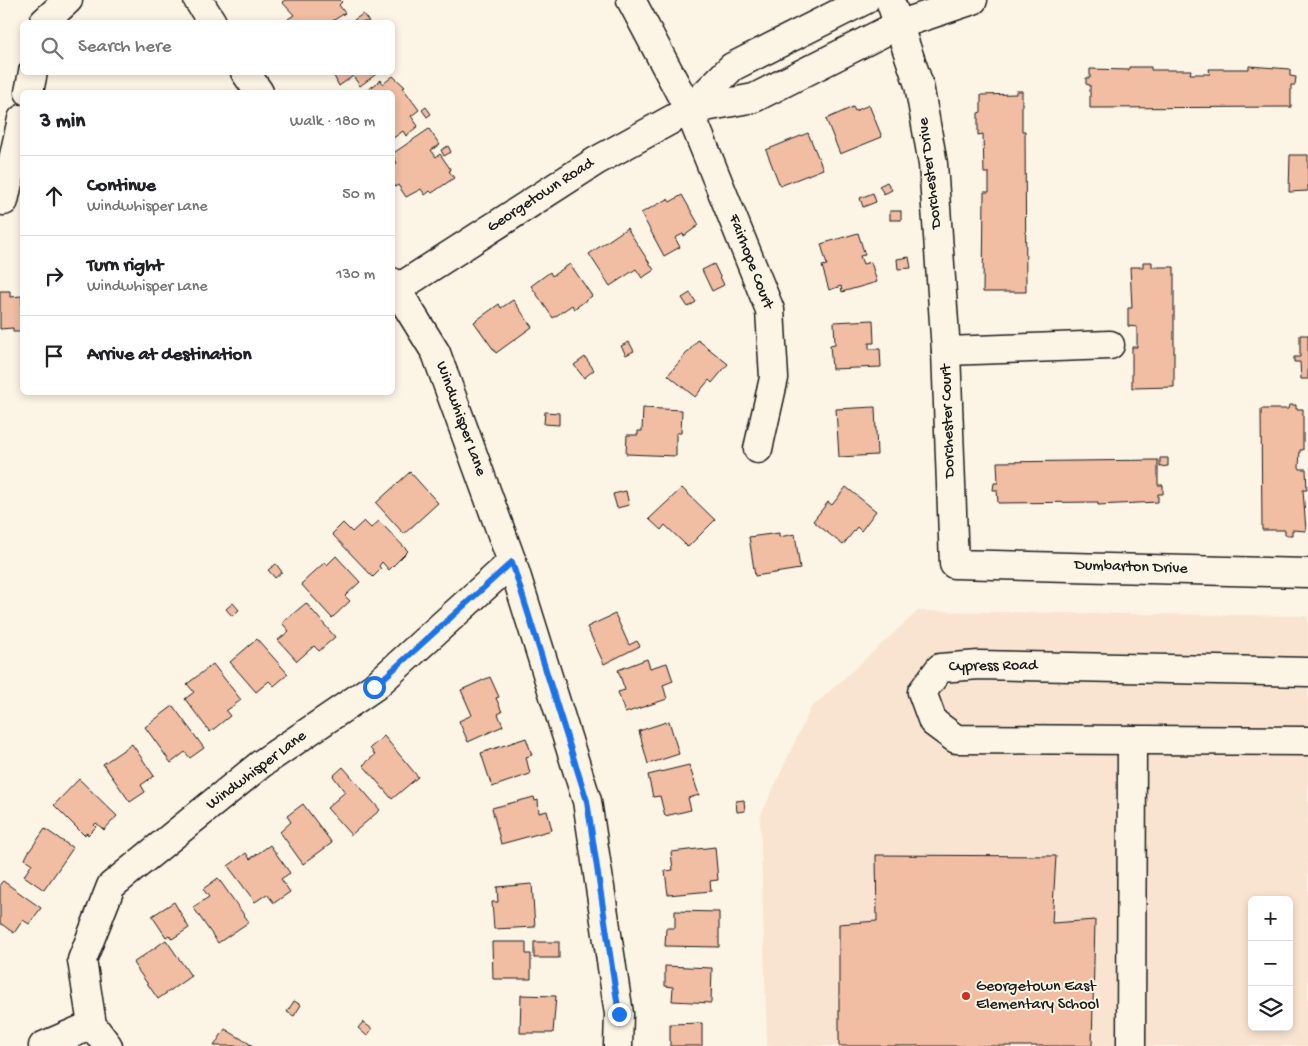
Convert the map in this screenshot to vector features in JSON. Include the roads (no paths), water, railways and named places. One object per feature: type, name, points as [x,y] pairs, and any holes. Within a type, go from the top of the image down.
[{"type":"street","points":[[46,20],[68,0]]},
{"type":"street","points":[[198,0],[211,20]]},
{"type":"street","name":"Fairhope Court","points":[[631,0],[689,110],[770,310],[774,378],[758,449]]},
{"type":"street","name":"Georgetown Road","points":[[395,286],[596,161],[689,110],[732,67],[865,0]]},
{"type":"street","name":"Georgetown Road","points":[[689,110],[754,98],[894,12],[973,0]]},
{"type":"street","name":"Dorchester Drive","points":[[894,12],[919,85],[933,164],[946,352]]},
{"type":"street","points":[[29,90],[32,75]]},
{"type":"street","points":[[247,75],[258,90]]},
{"type":"street","points":[[4,201],[20,128]]},
{"type":"street","name":"Windwhisper Lane","points":[[395,286],[436,353],[512,562],[587,801],[619,1014],[618,1046]]},
{"type":"street","name":"Dorchester Court","points":[[954,564],[946,352],[1110,345]]},
{"type":"street","name":"Windwhisper Lane","points":[[108,1046],[92,1024],[82,960],[112,886],[260,764],[374,687],[512,562]]},
{"type":"street","name":"Dumbarton Drive","points":[[954,564],[1308,573]]},
{"type":"street","name":"Cypress Road","points":[[1308,672],[979,665],[940,668],[922,692],[933,722],[956,739],[1308,740]]},
{"type":"street","points":[[1131,1046],[1132,740]]},
{"type":"street","points":[[43,1046],[92,1024]]},
{"type":"place","name":"Georgetown East Elementary School","points":[[966,996]]}]
